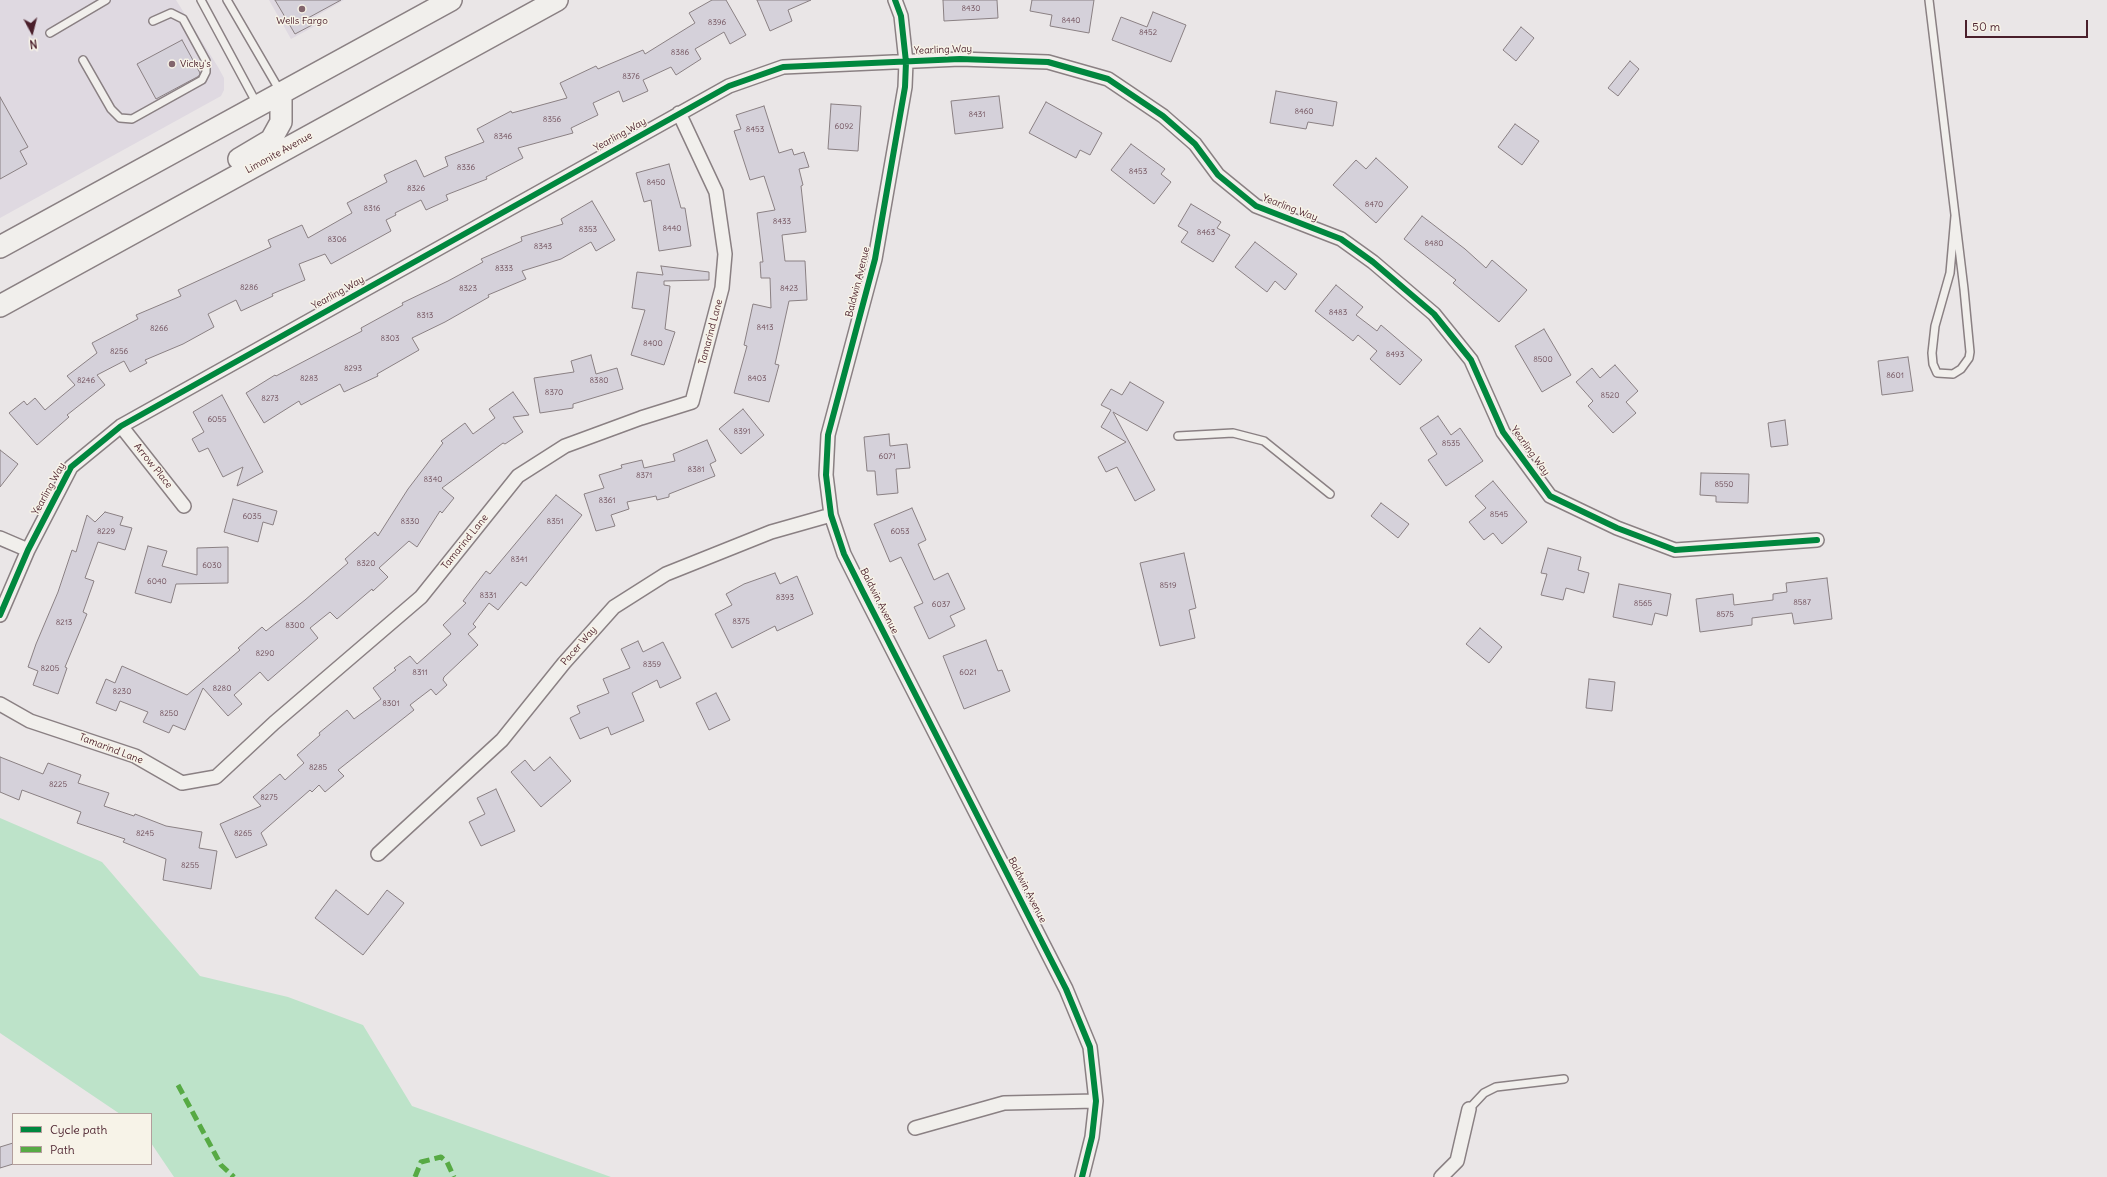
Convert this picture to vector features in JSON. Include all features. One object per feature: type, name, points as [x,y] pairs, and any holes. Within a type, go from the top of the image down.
[{"type":"main road","points":[[0,247],[452,0]]},
{"type":"main road","name":"Limonite Avenue","points":[[0,306],[557,0]]},
{"type":"main road","points":[[79,262],[97,238],[271,140],[281,122],[281,93]]},
{"type":"street","name":"Baldwin Avenue","points":[[895,0],[901,16],[906,62],[905,87],[899,132],[875,259],[828,435],[826,475],[831,514],[844,554],[1066,989],[1090,1047],[1096,1101],[1092,1137],[1082,1177]]},
{"type":"street","name":"Yearling Way","points":[[0,615],[28,550],[71,467],[121,426],[729,86],[783,67],[960,59],[1048,62],[1108,79],[1163,116],[1195,144],[1218,175],[1256,206],[1341,239],[1373,262],[1434,314],[1471,360],[1503,432],[1550,496],[1617,528],[1675,550],[1817,540]]},
{"type":"street","name":"Tamarind Lane","points":[[0,704],[30,721],[135,756],[182,783],[216,777],[274,723],[421,597],[518,476],[565,446],[641,418],[692,402],[722,288],[725,254],[716,192],[679,113]]},
{"type":"street","name":"Arrow Place","points":[[121,426],[184,506]]},
{"type":"street","name":"Pacer Way","points":[[378,854],[502,740],[564,663],[614,607],[666,574],[771,532],[831,514]]},
{"type":"street","points":[[0,538],[28,550]]},
{"type":"street","points":[[915,1128],[1004,1103],[1096,1101]]},
{"type":"street","points":[[1440,1177],[1457,1161],[1469,1108]]},
{"type":"lane","points":[[50,34],[106,0]]},
{"type":"lane","points":[[201,0],[258,106]]},
{"type":"lane","points":[[227,0],[281,93]]},
{"type":"lane","points":[[1929,0],[1955,216],[1970,352],[1969,358],[1962,369],[1954,374],[1937,373],[1933,364],[1932,353],[1935,326],[1950,273],[1955,216]]},
{"type":"lane","points":[[83,60],[111,109],[120,118],[132,119],[202,80],[206,72],[206,61],[183,19],[171,13],[153,21]]},
{"type":"lane","points":[[1178,436],[1233,433],[1264,441],[1330,494]]},
{"type":"lane","points":[[1469,1108],[1484,1093],[1496,1087],[1564,1079]]},
{"type":"shaded area","points":[[0,0],[176,0],[224,78],[224,90],[221,96],[0,218]]},
{"type":"shaded area","name":"Wells Fargo","points":[[269,0],[344,0],[313,18],[317,25],[291,39]]},
{"type":"green space","points":[[0,818],[102,862],[200,976],[288,997],[363,1025],[412,1106],[611,1177],[174,1177],[152,1144],[152,1113],[119,1113],[0,1033]]},
{"type":"building","name":"Wells Fargo","points":[[275,0],[341,0],[308,18],[312,25],[295,34]]},
{"type":"building","points":[[712,0],[726,0],[746,35],[730,44],[724,32],[695,49],[701,59],[676,75],[671,67],[643,80],[648,91],[623,102],[619,91],[593,103],[598,115],[571,128],[573,133],[518,148],[523,158],[486,177],[487,179],[446,195],[448,200],[426,210],[421,200],[395,213],[396,215],[386,220],[391,231],[331,264],[325,254],[299,264],[305,280],[272,294],[273,296],[241,311],[236,300],[208,314],[214,327],[183,344],[145,360],[147,363],[130,372],[124,361],[97,375],[105,385],[67,415],[69,417],[37,445],[9,413],[24,401],[27,405],[35,398],[45,410],[75,385],[67,376],[97,353],[92,343],[138,319],[136,315],[181,296],[178,290],[271,247],[268,240],[302,225],[308,238],[352,213],[347,203],[387,182],[384,175],[416,160],[424,177],[448,166],[445,157],[484,142],[477,129],[511,111],[512,113],[567,98],[560,83],[596,66],[598,69],[643,50],[645,54],[695,23],[689,13]]},
{"type":"building","points":[[757,0],[811,0],[788,10],[792,21],[770,31]]},
{"type":"building","points":[[943,0],[997,0],[998,18],[944,21]]},
{"type":"building","points":[[1032,0],[1094,0],[1089,33],[1050,26],[1052,15],[1030,11]]},
{"type":"building","points":[[1153,12],[1186,25],[1171,62],[1112,40],[1121,17],[1147,27]]},
{"type":"building","points":[[1521,27],[1534,38],[1516,61],[1503,50]]},
{"type":"building","points":[[182,40],[200,73],[199,76],[156,99],[137,64]]},
{"type":"building","points":[[1630,61],[1639,69],[1618,96],[1608,88]]},
{"type":"building","points":[[1276,91],[1337,102],[1333,126],[1308,122],[1306,129],[1270,123]]},
{"type":"building","points":[[999,96],[1003,128],[955,134],[951,101]]},
{"type":"building","points":[[0,97],[28,147],[20,151],[27,164],[0,179]]},
{"type":"building","points":[[1046,102],[1102,133],[1090,155],[1080,150],[1076,158],[1029,133]]},
{"type":"building","points":[[831,104],[861,106],[858,151],[828,149]]},
{"type":"building","points":[[764,106],[779,153],[792,149],[794,155],[804,152],[809,167],[799,169],[803,185],[801,186],[806,232],[782,235],[785,261],[805,261],[807,300],[789,301],[775,364],[779,365],[769,402],[734,393],[747,346],[744,345],[753,304],[771,308],[770,278],[761,278],[760,262],[763,262],[757,213],[775,210],[764,176],[750,180],[734,131],[741,129],[736,115]]},
{"type":"building","points":[[1515,124],[1539,141],[1522,165],[1498,147]]},
{"type":"building","points":[[1131,144],[1165,169],[1161,174],[1171,182],[1154,204],[1111,170]]},
{"type":"building","points":[[1376,158],[1408,187],[1376,223],[1333,185],[1356,160],[1366,169]]},
{"type":"building","points":[[669,164],[681,208],[685,208],[691,246],[659,251],[651,200],[644,202],[636,173]]},
{"type":"building","points":[[592,201],[615,240],[596,251],[591,242],[561,259],[522,271],[526,279],[488,295],[489,297],[445,322],[412,338],[419,350],[377,374],[378,376],[344,392],[340,384],[301,405],[299,401],[264,423],[246,393],[275,375],[276,376],[362,331],[361,328],[403,305],[402,303],[483,262],[481,259],[522,241],[521,237],[563,224],[561,219]]},
{"type":"building","points":[[1191,204],[1221,222],[1217,228],[1230,235],[1213,262],[1181,242],[1188,232],[1178,226]]},
{"type":"building","points":[[1422,216],[1465,249],[1486,268],[1492,260],[1527,290],[1499,322],[1453,283],[1456,280],[1404,239]]},
{"type":"building","points":[[1255,242],[1297,274],[1285,290],[1275,281],[1267,292],[1235,267]]},
{"type":"building","points":[[661,266],[709,272],[709,280],[664,281],[664,285],[670,286],[665,329],[675,332],[664,365],[631,355],[645,310],[632,308],[637,272],[663,275]]},
{"type":"building","points":[[1336,285],[1363,307],[1356,315],[1377,331],[1381,325],[1422,360],[1400,385],[1370,359],[1377,351],[1358,335],[1353,341],[1315,311]]},
{"type":"building","points":[[1544,329],[1571,375],[1542,392],[1515,346]]},
{"type":"building","points":[[591,355],[596,374],[617,368],[623,389],[573,404],[573,408],[540,413],[534,378],[574,372],[571,361]]},
{"type":"building","points":[[1908,357],[1913,391],[1882,395],[1878,361]]},
{"type":"building","points":[[1615,365],[1638,391],[1626,402],[1636,413],[1613,433],[1588,406],[1593,401],[1576,382],[1592,368],[1600,378]]},
{"type":"building","points":[[1130,382],[1164,402],[1147,431],[1113,412],[1155,490],[1135,501],[1117,467],[1106,472],[1098,457],[1126,442],[1101,427],[1111,410],[1101,405],[1111,389],[1122,395]]},
{"type":"building","points":[[513,392],[529,415],[513,417],[523,432],[505,444],[503,443],[442,488],[454,498],[442,513],[440,511],[417,547],[409,541],[379,568],[388,577],[373,591],[372,589],[337,619],[330,612],[310,628],[318,638],[268,681],[260,672],[234,695],[242,704],[228,716],[203,688],[185,730],[173,725],[169,733],[143,722],[148,712],[120,701],[116,711],[96,703],[106,679],[115,683],[122,666],[187,695],[240,650],[238,648],[262,627],[266,631],[348,563],[345,559],[375,532],[378,536],[408,489],[443,443],[441,441],[465,423],[473,434],[495,418],[489,409]]},
{"type":"building","points":[[222,395],[263,472],[237,486],[243,467],[223,477],[208,448],[199,452],[192,439],[204,432],[193,412]]},
{"type":"building","points":[[743,409],[764,435],[741,454],[719,429]]},
{"type":"building","points":[[1438,416],[1451,435],[1460,428],[1483,461],[1446,486],[1428,460],[1437,454],[1420,428]]},
{"type":"building","points":[[1785,420],[1788,445],[1771,447],[1768,423]]},
{"type":"building","points":[[889,434],[890,446],[907,444],[910,468],[896,469],[898,493],[877,495],[875,471],[867,471],[864,437]]},
{"type":"building","points":[[707,440],[716,461],[710,464],[715,476],[669,494],[669,497],[657,500],[656,496],[627,502],[629,509],[611,515],[615,526],[596,531],[584,494],[604,488],[599,475],[622,468],[621,465],[642,460],[644,468],[675,461],[673,454]]},
{"type":"building","points":[[0,450],[18,464],[0,487]]},
{"type":"building","points":[[1701,473],[1749,474],[1748,503],[1716,502],[1716,496],[1700,495]]},
{"type":"building","points":[[1493,481],[1527,522],[1502,544],[1493,533],[1484,540],[1469,522],[1486,508],[1475,496]]},
{"type":"building","points":[[556,495],[582,515],[526,586],[521,582],[498,610],[489,603],[473,624],[476,627],[468,634],[478,645],[444,677],[443,680],[447,685],[436,695],[431,689],[410,705],[414,710],[338,770],[344,776],[325,792],[319,785],[312,792],[310,790],[261,833],[267,845],[236,858],[220,824],[261,806],[253,797],[280,774],[285,780],[304,763],[297,755],[320,735],[319,733],[347,710],[354,719],[381,699],[373,688],[396,670],[394,668],[410,656],[417,664],[451,634],[443,625],[466,603],[463,601],[486,571],[490,574]]},
{"type":"building","points":[[233,499],[277,511],[273,525],[263,522],[258,542],[224,532]]},
{"type":"building","points":[[1381,503],[1409,524],[1398,538],[1371,516]]},
{"type":"building","points":[[912,508],[926,540],[918,544],[934,580],[948,573],[965,609],[950,616],[955,626],[929,639],[914,607],[923,603],[901,557],[890,562],[874,524]]},
{"type":"building","points":[[105,512],[123,517],[120,525],[132,528],[125,550],[98,542],[85,578],[94,581],[83,612],[87,614],[65,667],[67,668],[58,694],[33,685],[38,671],[28,667],[58,592],[72,550],[76,552],[87,515],[95,522]]},
{"type":"building","points":[[148,546],[167,551],[162,566],[197,575],[197,548],[228,547],[228,583],[176,584],[171,603],[135,593]]},
{"type":"building","points":[[1548,548],[1581,557],[1578,570],[1589,573],[1584,593],[1566,588],[1563,600],[1541,595],[1547,574],[1541,573]]},
{"type":"building","points":[[1184,553],[1196,608],[1189,610],[1195,638],[1160,646],[1140,563]]},
{"type":"building","points":[[775,573],[780,584],[797,576],[813,614],[777,631],[775,626],[732,648],[715,614],[732,605],[726,594],[744,584]]},
{"type":"building","points":[[1827,578],[1832,619],[1794,624],[1792,613],[1752,618],[1752,625],[1700,632],[1696,599],[1733,594],[1734,605],[1773,600],[1773,594],[1787,592],[1786,583]]},
{"type":"building","points":[[1619,584],[1671,594],[1667,616],[1655,613],[1652,625],[1613,617]]},
{"type":"building","points":[[1480,628],[1502,647],[1489,663],[1466,644]]},
{"type":"building","points":[[986,640],[998,671],[1002,670],[1010,691],[964,709],[943,656]]},
{"type":"building","points":[[638,641],[643,652],[663,642],[681,678],[660,688],[657,680],[632,693],[644,721],[611,735],[608,727],[580,739],[570,718],[580,713],[577,706],[609,693],[603,679],[630,668],[621,649]]},
{"type":"building","points":[[1589,679],[1615,682],[1612,711],[1586,708]]},
{"type":"building","points":[[716,693],[730,720],[709,730],[696,703]]},
{"type":"building","points":[[0,757],[43,774],[48,763],[81,775],[78,783],[109,793],[104,806],[134,816],[135,814],[166,826],[202,832],[199,848],[217,851],[211,889],[163,880],[166,859],[123,842],[125,839],[77,823],[81,812],[22,790],[19,800],[0,792]]},
{"type":"building","points":[[550,757],[571,781],[541,807],[511,772],[525,760],[534,771]]},
{"type":"building","points":[[496,789],[515,831],[481,846],[469,822],[485,814],[477,798]]},
{"type":"building","points":[[336,890],[368,915],[387,890],[404,903],[363,955],[315,918]]},
{"type":"building","points":[[12,1143],[12,1164],[0,1168],[0,1147]]},
{"type":"marked path","points":[[178,1085],[221,1165],[234,1177]]},
{"type":"marked path","points":[[415,1177],[421,1162],[441,1157],[447,1162],[454,1177]]},
{"type":"cycle path","points":[[895,0],[901,16],[906,62],[905,87],[875,259],[828,435],[826,475],[831,515],[844,554],[1066,989],[1090,1047],[1096,1101],[1092,1137],[1082,1177]]},
{"type":"cycle path","points":[[0,615],[28,550],[71,467],[121,426],[729,86],[783,67],[960,59],[1048,62],[1108,79],[1163,116],[1195,144],[1218,175],[1256,206],[1341,239],[1373,262],[1434,314],[1471,360],[1503,432],[1550,496],[1617,528],[1675,550],[1817,540]]},
{"type":"place","name":"Wells Fargo","points":[[302,9]]},
{"type":"place","name":"Vicky's","points":[[172,64]]}]
